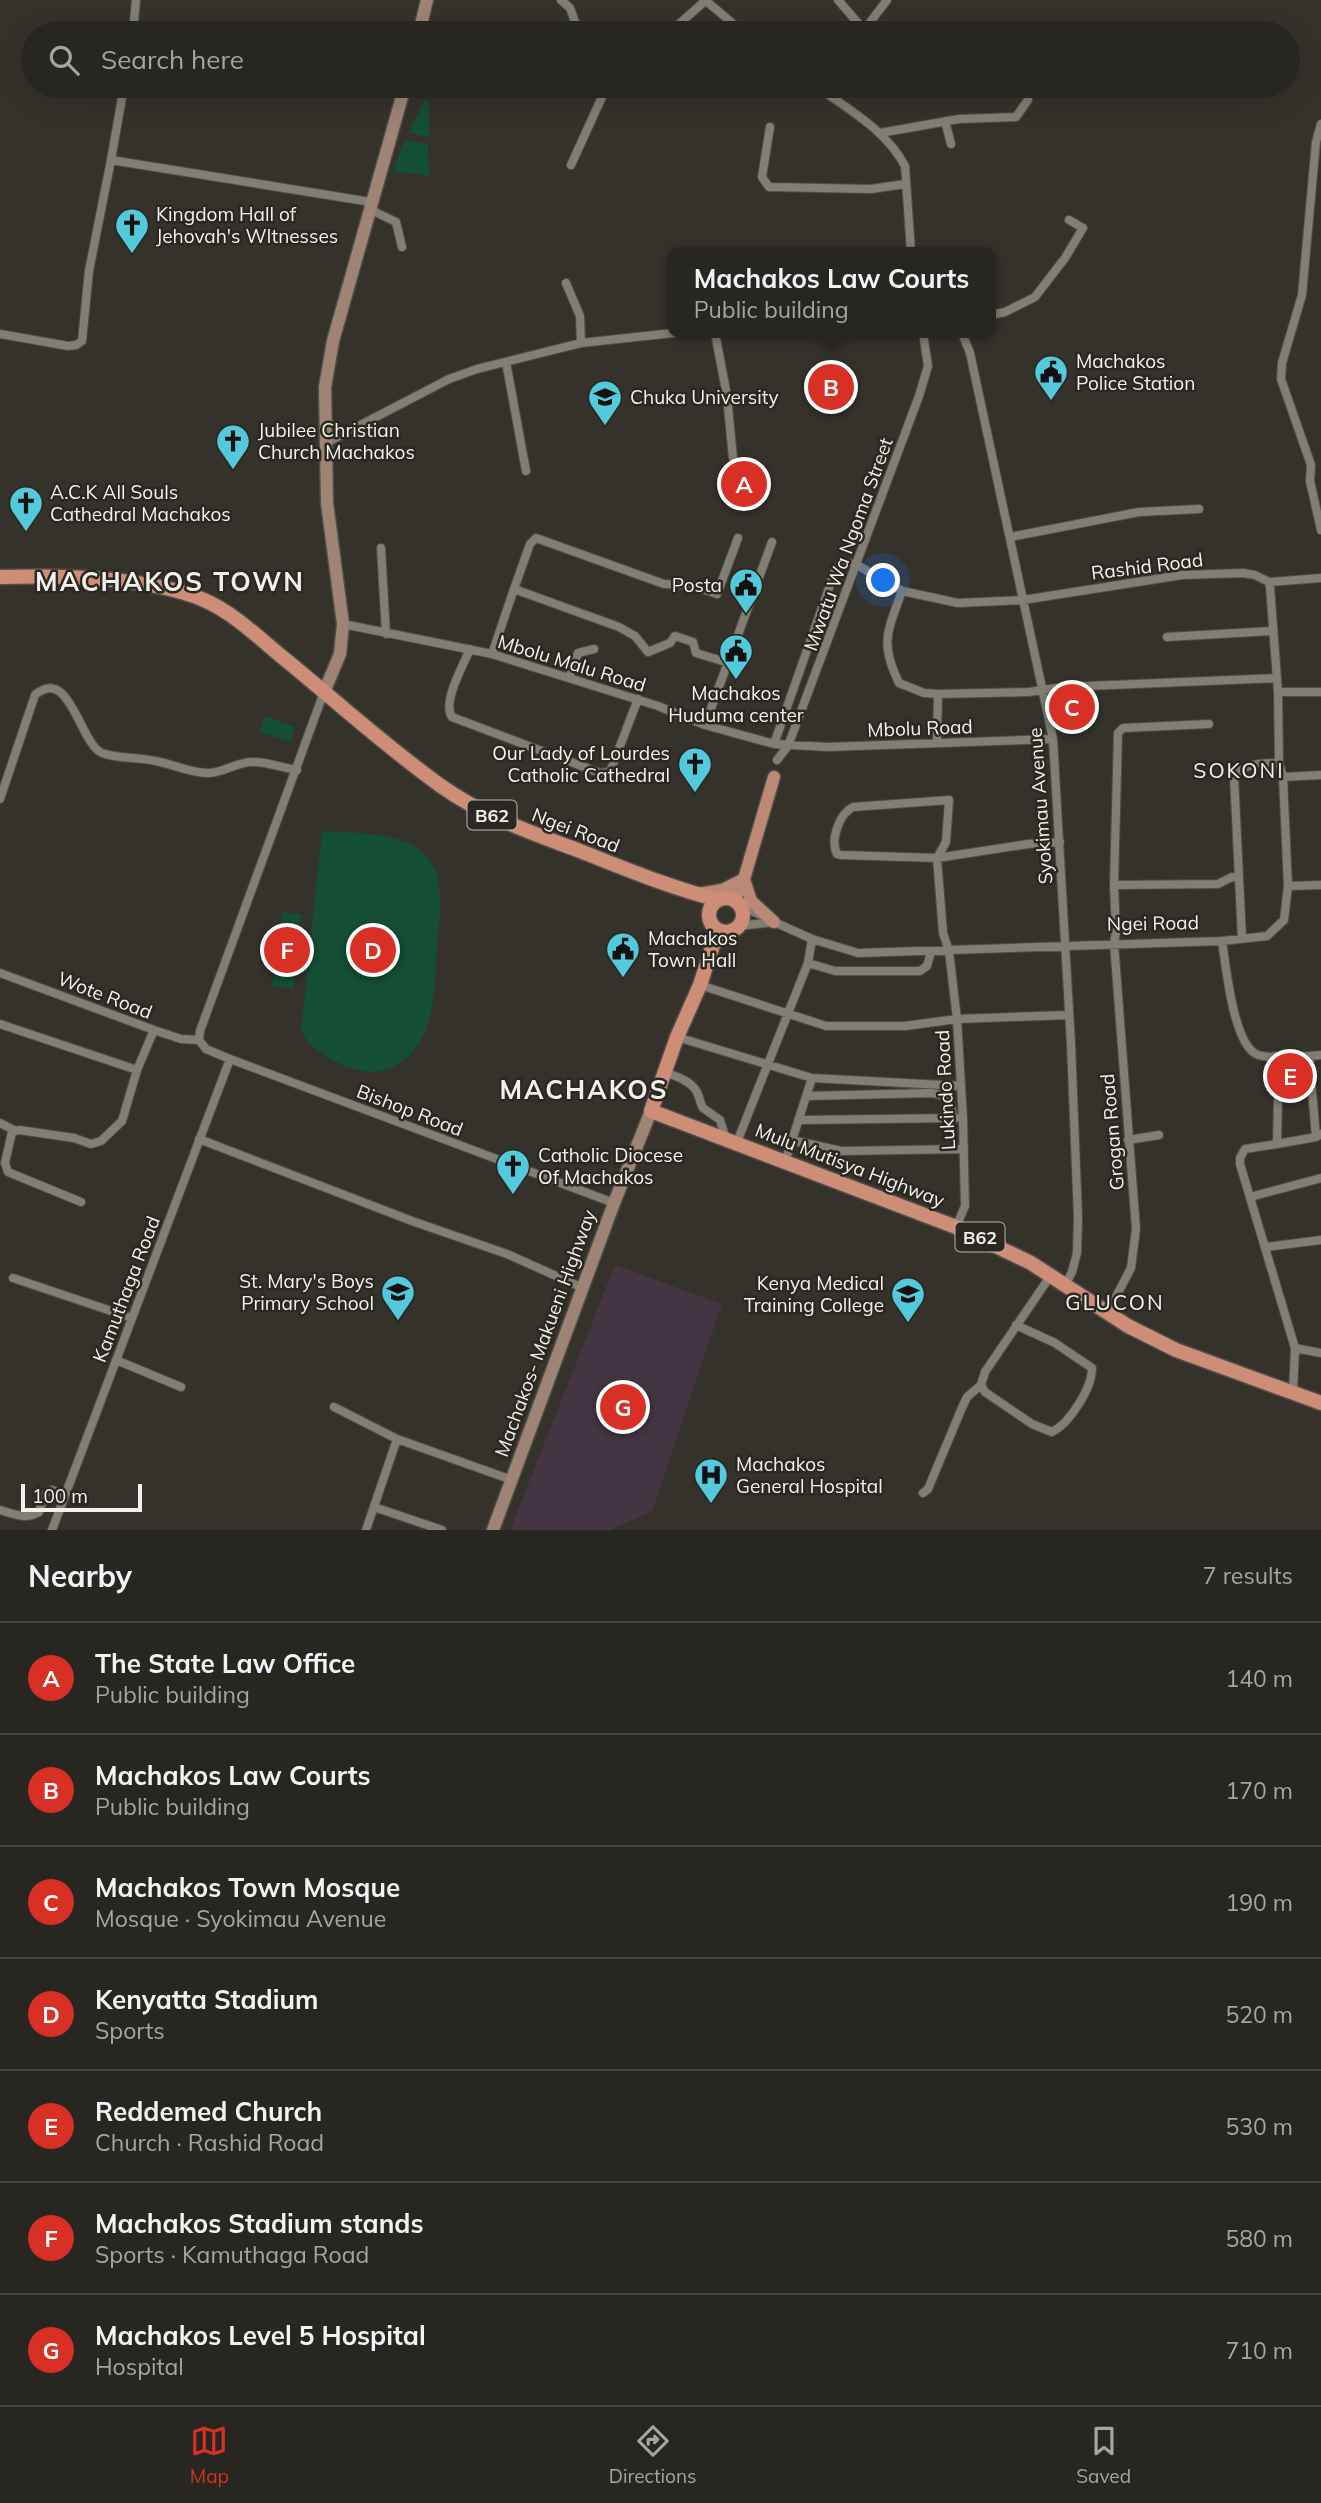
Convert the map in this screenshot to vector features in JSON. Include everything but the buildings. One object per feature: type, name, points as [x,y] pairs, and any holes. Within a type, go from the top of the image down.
[{"type":"highway","name":"B62","points":[[0,577],[50,577],[136,583],[184,593],[214,605],[232,617],[324,692]]},
{"type":"highway","name":"Ngei Road","points":[[324,692],[463,800],[516,827],[692,893]]},
{"type":"highway","name":"B62","points":[[692,893],[731,902]]},
{"type":"highway","points":[[651,1111],[713,945],[715,926],[710,911],[731,902],[743,916],[739,926],[729,932],[715,926],[692,893]]},
{"type":"highway","name":"Mulu Mutisya Highway","points":[[651,1111],[956,1227],[1007,1250],[1051,1275],[1128,1326],[1176,1350],[1293,1393]]},
{"type":"highway","name":"B62","points":[[1293,1393],[1321,1403]]},
{"type":"main road","points":[[422,21],[427,0]]},
{"type":"main road","points":[[324,692],[340,654],[343,624],[329,522],[326,375],[370,205],[401,98]]},
{"type":"main road","points":[[731,902],[744,879],[774,777]]},
{"type":"main road","points":[[692,893],[722,890],[744,879]]},
{"type":"main road","points":[[744,879],[751,901],[774,922]]},
{"type":"main road","name":"Machakos- Makueni Highway","points":[[492,1530],[651,1111]]},
{"type":"street","points":[[133,21],[136,0]]},
{"type":"street","points":[[561,0],[570,8],[575,21]]},
{"type":"street","points":[[683,21],[705,0],[730,21]]},
{"type":"street","points":[[838,0],[856,21]]},
{"type":"street","points":[[871,21],[887,0]]},
{"type":"street","points":[[0,334],[68,346],[82,341],[89,271],[122,98]]},
{"type":"street","points":[[571,165],[602,98]]},
{"type":"street","points":[[834,98],[893,145],[905,166],[911,247]]},
{"type":"street","points":[[880,133],[945,121],[1016,117],[1028,100]]},
{"type":"street","points":[[945,121],[951,144]]},
{"type":"street","points":[[1321,124],[1302,295],[1282,363],[1280,379],[1311,465],[1310,481],[1321,530]]},
{"type":"street","points":[[769,127],[762,177],[769,187],[871,189],[905,184]]},
{"type":"street","points":[[111,160],[370,205],[396,222],[402,247]]},
{"type":"street","points":[[996,314],[1035,298],[1065,258],[1083,228],[1069,220]]},
{"type":"street","points":[[566,283],[580,316],[582,343]]},
{"type":"street","points":[[326,443],[449,379],[582,343],[667,334]]},
{"type":"street","points":[[716,338],[727,396],[733,458]]},
{"type":"street","name":"Mwatu Wa Ngoma Street","points":[[777,760],[788,746],[925,376],[928,366],[924,338]]},
{"type":"street","name":"Syokimau Avenue","points":[[964,338],[970,353],[1054,739],[1078,1217],[1077,1254],[1065,1285]]},
{"type":"street","points":[[506,362],[526,471]]},
{"type":"street","points":[[1010,537],[1139,512],[1199,509]]},
{"type":"street","points":[[492,654],[530,544],[536,538],[664,584],[691,585],[716,594],[738,538]]},
{"type":"street","points":[[705,725],[772,542]]},
{"type":"street","points":[[381,548],[386,634]]},
{"type":"street","name":"Mwatu Wa Ngoma Street","points":[[774,744],[836,568],[849,563],[857,565]]},
{"type":"street","name":"Rashid Road","points":[[857,565],[902,591],[958,603],[1024,600],[1182,575],[1243,573],[1269,582],[1321,578]]},
{"type":"street","points":[[1269,582],[1278,692],[1279,763],[1283,778],[1288,887],[1321,885]]},
{"type":"street","points":[[514,589],[619,627],[635,636],[648,652],[670,643],[675,636],[693,642],[696,653],[729,663]]},
{"type":"street","points":[[902,591],[888,635],[888,657],[899,683],[925,693],[1029,692],[1044,689],[1277,678]]},
{"type":"street","name":"Mbolu Malu Road","points":[[343,624],[492,654],[638,699],[705,725],[788,746]]},
{"type":"street","points":[[1167,637],[1272,631]]},
{"type":"street","points":[[470,649],[449,704],[448,710],[452,717],[600,772],[610,772],[638,699]]},
{"type":"street","points":[[569,677],[578,653],[594,649]]},
{"type":"street","points":[[0,799],[36,695],[47,689],[56,689],[66,696],[93,746],[105,754],[156,761],[202,773],[223,771],[242,763],[253,762],[297,770]]},
{"type":"street","points":[[199,1040],[200,1031],[324,692]]},
{"type":"street","points":[[1278,692],[1321,692]]},
{"type":"street","points":[[937,742],[938,694]]},
{"type":"street","name":"Grogan Road","points":[[1108,1312],[1131,1268],[1136,1229],[1114,943],[1118,733],[1123,728],[1209,724]]},
{"type":"street","name":"Mbolu Road","points":[[788,746],[1054,739]]},
{"type":"street","points":[[774,744],[777,760],[774,777]]},
{"type":"street","points":[[1242,938],[1234,778],[1239,770],[1248,766],[1279,763]]},
{"type":"street","points":[[1283,778],[1321,775]]},
{"type":"street","points":[[949,951],[943,933],[937,858],[946,842],[949,800],[853,807],[845,812],[837,829],[834,847],[837,854],[937,858],[1028,844],[1060,842]]},
{"type":"street","points":[[1114,885],[1218,884],[1232,877],[1239,878]]},
{"type":"street","name":"Ngei Road","points":[[731,902],[812,939],[858,953],[949,951],[1222,941],[1267,936],[1284,920],[1288,887]]},
{"type":"street","points":[[739,926],[774,922]]},
{"type":"street","points":[[732,1140],[788,1015],[808,963],[812,939]]},
{"type":"street","points":[[1222,941],[1234,1017],[1249,1048],[1256,1054],[1275,1056],[1321,1055]]},
{"type":"street","points":[[808,963],[835,971],[920,971],[928,966],[930,951]]},
{"type":"street","name":"Lukindo Road","points":[[949,951],[961,1086],[958,1118],[964,1149],[965,1206],[956,1227]]},
{"type":"street","name":"Wote Road","points":[[0,972],[153,1030],[181,1039],[199,1040]]},
{"type":"street","points":[[700,985],[826,1026],[905,1026],[957,1020],[1068,1015]]},
{"type":"street","points":[[0,1024],[137,1070]]},
{"type":"street","points":[[0,1123],[15,1130],[98,1143],[122,1121],[137,1070],[153,1030]]},
{"type":"street","points":[[677,1037],[812,1078],[961,1086]]},
{"type":"street","name":"Bishop Road","points":[[199,1040],[206,1049],[230,1059],[614,1203]]},
{"type":"street","points":[[1275,1056],[1277,1144]]},
{"type":"street","points":[[1293,1393],[1295,1348],[1240,1164],[1241,1153],[1245,1149],[1318,1136],[1309,1056]]},
{"type":"street","name":"Kamuthaga Road","points":[[55,1529],[65,1495],[230,1059]]},
{"type":"street","points":[[665,1072],[693,1087],[703,1108],[720,1120],[732,1140]]},
{"type":"street","points":[[785,1162],[812,1078]]},
{"type":"street","points":[[800,1120],[958,1118],[944,1095],[807,1096]]},
{"type":"street","points":[[15,1130],[12,1132],[5,1163],[8,1172],[81,1202]]},
{"type":"street","points":[[1128,1140],[1159,1135]]},
{"type":"street","points":[[199,1139],[412,1221],[507,1254],[583,1288]]},
{"type":"street","points":[[792,1140],[841,1151],[964,1149]]},
{"type":"street","points":[[1250,1197],[1321,1178]]},
{"type":"street","points":[[1266,1247],[1321,1240]]},
{"type":"street","points":[[923,1493],[928,1489],[967,1397],[981,1385],[985,1372],[1051,1275]]},
{"type":"street","points":[[13,1278],[132,1318]]},
{"type":"street","points":[[981,1385],[985,1392],[1032,1424],[1052,1432],[1059,1428],[1085,1395],[1092,1373],[1090,1364],[1016,1325]]},
{"type":"street","points":[[1295,1348],[1321,1353]]},
{"type":"street","points":[[116,1360],[181,1387]]},
{"type":"street","points":[[334,1407],[397,1439],[512,1479]]},
{"type":"street","points":[[366,1530],[397,1439]]},
{"type":"street","points":[[0,1510],[20,1517],[33,1517],[39,1513],[45,1493],[52,1490],[65,1495]]},
{"type":"street","points":[[374,1507],[442,1530]]},
{"type":"shaded area","points":[[615,1265],[722,1304],[652,1511],[610,1530],[510,1530]]},
{"type":"green space","points":[[424,101],[429,101],[429,138],[409,132]]},
{"type":"green space","points":[[404,141],[428,144],[429,176],[393,171]]},
{"type":"green space","points":[[265,716],[295,727],[290,742],[259,732]]},
{"type":"green space","points":[[322,831],[370,834],[407,842],[426,856],[437,876],[440,911],[434,998],[430,1015],[418,1045],[406,1058],[386,1070],[368,1072],[345,1066],[314,1047],[301,1030]]},
{"type":"green space","points":[[282,912],[301,914],[293,989],[272,986]]},
{"type":"place","name":"Kingdom Hall of Jehovah's WItnesses","points":[[132,255]]},
{"type":"place","name":"Machakos Law Courts","points":[[831,387]]},
{"type":"place","name":"Machakos Police Station","points":[[1051,402]]},
{"type":"place","name":"Chuka University","points":[[605,427]]},
{"type":"place","name":"Jubilee Christian Church Machakos","points":[[233,471]]},
{"type":"place","name":"The State Law Office","points":[[744,484]]},
{"type":"place","name":"A.C.K All Souls Cathedral Machakos","points":[[26,533]]},
{"type":"place","name":"Posta","points":[[746,615]]},
{"type":"place","name":"Machakos Huduma center","points":[[736,681]]},
{"type":"place","name":"Machakos Town Mosque","points":[[1072,707]]},
{"type":"place","name":"Our Lady of Lourdes Catholic Cathedral","points":[[695,794]]},
{"type":"place","name":"Machakos Stadium stands","points":[[287,950]]},
{"type":"place","name":"Kenyatta Stadium","points":[[373,950]]},
{"type":"place","name":"Machakos Town Hall","points":[[623,979]]},
{"type":"place","name":"Reddemed Church","points":[[1290,1076]]},
{"type":"place","name":"Catholic Diocese Of Machakos","points":[[513,1196]]},
{"type":"place","name":"St. Mary's Boys Primary School","points":[[398,1322]]},
{"type":"place","name":"Kenya Medical Training College","points":[[908,1324]]},
{"type":"place","name":"Machakos Level 5 Hospital","points":[[623,1407]]},
{"type":"place","name":"Machakos General Hospital","points":[[711,1505]]},
{"type":"district","name":"MACHAKOS TOWN","points":[[170,581]]},
{"type":"district","name":"SOKONI","points":[[1239,770]]},
{"type":"district","name":"MACHAKOS","points":[[584,1089]]},
{"type":"district","name":"GLUCON","points":[[1115,1302]]}]
